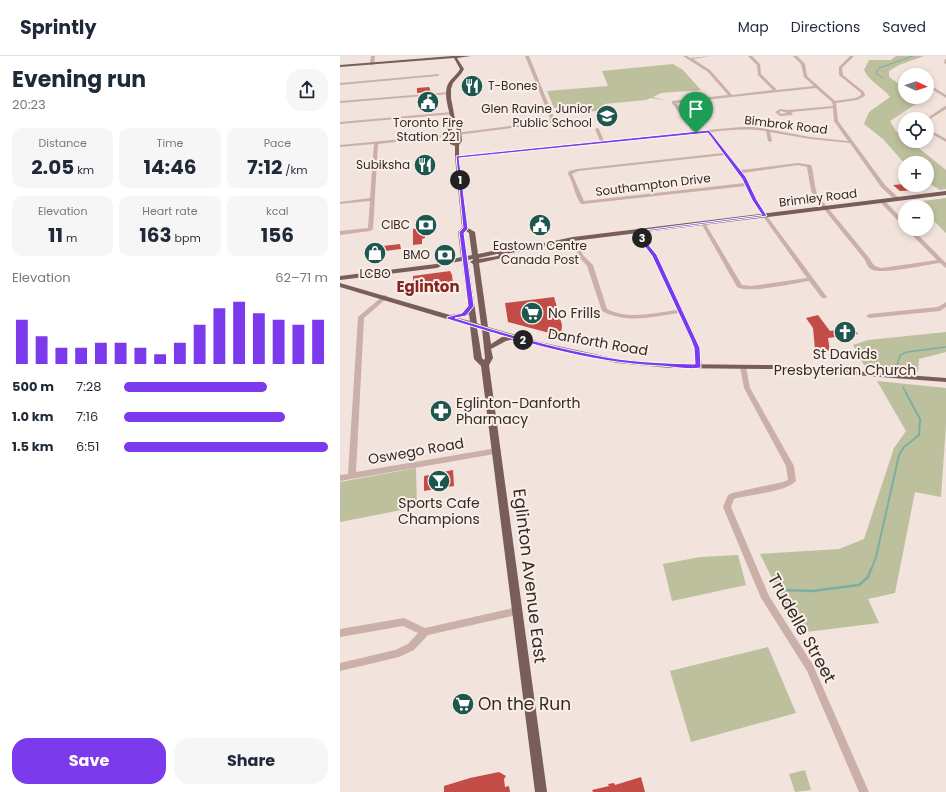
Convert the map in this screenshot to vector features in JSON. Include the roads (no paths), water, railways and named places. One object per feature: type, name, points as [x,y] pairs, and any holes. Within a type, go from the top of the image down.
[{"type":"main road","points":[[416,60],[461,56]]},
{"type":"main road","points":[[340,66],[469,56]]},
{"type":"main road","points":[[449,93],[451,83],[462,71],[459,63],[453,57]]},
{"type":"main road","name":"Eglinton Avenue East","points":[[449,93],[454,120],[458,122],[460,141],[457,146],[457,157],[465,229]]},
{"type":"main road","name":"Eglinton Avenue East","points":[[454,120],[450,123],[452,144],[457,146]]},
{"type":"main road","name":"Brimley Road","points":[[340,278],[437,266],[444,268],[465,261],[500,257],[504,253],[573,239],[946,193]]},
{"type":"main road","name":"Eglinton Avenue East","points":[[465,229],[472,232],[476,259],[489,358],[486,365],[541,792]]},
{"type":"main road","name":"Eglinton Avenue East","points":[[465,229],[461,232],[478,359],[486,365]]},
{"type":"main road","points":[[361,286],[362,281],[376,274]]},
{"type":"main road","name":"Danforth Road","points":[[340,278],[374,293]]},
{"type":"main road","name":"Danforth Road","points":[[340,284],[374,293],[448,318],[516,338],[566,351],[617,361],[699,366],[824,370],[946,380]]},
{"type":"main road","points":[[448,318],[464,315],[471,306]]},
{"type":"main road","points":[[488,348],[504,339],[516,338]]},
{"type":"street","points":[[372,64],[373,56]]},
{"type":"street","points":[[340,146],[376,143],[552,121],[527,56]]},
{"type":"street","points":[[685,56],[709,71],[731,96]]},
{"type":"street","points":[[690,59],[709,56]]},
{"type":"street","points":[[750,56],[759,65],[759,74],[777,92]]},
{"type":"street","points":[[795,56],[803,64],[805,76],[834,102],[835,119],[850,142],[884,186],[897,199]]},
{"type":"street","points":[[834,102],[857,99],[864,94],[841,75],[840,72],[840,68],[852,56]]},
{"type":"street","points":[[340,84],[438,75]]},
{"type":"street","points":[[696,133],[673,102],[817,87]]},
{"type":"street","points":[[934,89],[946,97]]},
{"type":"street","points":[[340,102],[449,93]]},
{"type":"street","points":[[934,116],[944,110],[946,106]]},
{"type":"street","points":[[789,111],[835,107]]},
{"type":"street","points":[[340,123],[452,113]]},
{"type":"street","name":"Bimbrok Road","points":[[457,157],[741,128],[768,130],[818,139],[850,142]]},
{"type":"street","points":[[597,129],[602,142]]},
{"type":"street","points":[[768,130],[770,141]]},
{"type":"street","points":[[709,132],[740,172],[748,184],[754,200],[824,297]]},
{"type":"street","points":[[934,133],[946,142]]},
{"type":"street","points":[[340,233],[370,229],[376,143]]},
{"type":"street","name":"Southampton Drive","points":[[726,154],[577,170],[571,172],[570,174],[575,181],[579,198],[583,203],[748,184]]},
{"type":"street","points":[[740,172],[807,164],[813,178],[814,194],[868,260],[870,265],[876,269],[882,270],[940,261]]},
{"type":"street","points":[[340,202],[372,199]]},
{"type":"street","points":[[882,201],[898,218]]},
{"type":"street","points":[[703,223],[740,288],[751,288],[811,279]]},
{"type":"street","points":[[639,231],[645,244],[654,255],[697,348],[699,366]]},
{"type":"street","points":[[916,236],[946,266]]},
{"type":"street","points":[[573,239],[581,256],[590,265],[604,310],[617,315],[631,316],[680,311]]},
{"type":"street","points":[[352,476],[360,317],[385,297]]},
{"type":"street","points":[[869,316],[940,309],[946,304]]},
{"type":"street","name":"Trudelle Street","points":[[744,367],[747,388],[790,466],[792,481],[785,485],[731,496],[727,507],[765,598],[810,668],[864,792]]},
{"type":"street","name":"Oswego Road","points":[[340,478],[497,451]]},
{"type":"street","points":[[340,667],[400,652],[411,647],[425,632],[518,611]]},
{"type":"street","points":[[340,633],[404,622],[425,632]]},
{"type":"waterway","points":[[883,78],[876,73],[879,68],[913,56]]},
{"type":"waterway","points":[[897,366],[900,355],[907,352],[946,347]]},
{"type":"waterway","points":[[903,387],[907,394]]},
{"type":"waterway","points":[[871,570],[876,557],[899,455],[904,447],[919,435],[920,419],[906,393]]},
{"type":"waterway","points":[[784,590],[812,591],[859,585],[868,577],[871,569]]},
{"type":"place","name":"T-Bones","points":[[472,86]]},
{"type":"place","name":"Toronto Fire Station 221","points":[[428,102]]},
{"type":"place","name":"Glen Ravine Junior Public School","points":[[607,116]]},
{"type":"place","name":"Subiksha","points":[[425,165]]},
{"type":"place","name":"CIBC","points":[[426,225]]},
{"type":"place","name":"Eastown Centre Canada Post","points":[[540,225]]},
{"type":"place","name":"LCBO","points":[[375,253]]},
{"type":"place","name":"BMO","points":[[445,255]]},
{"type":"place","name":"No Frills","points":[[532,313]]},
{"type":"place","name":"St Davids Presbyterian Church","points":[[845,332]]},
{"type":"place","name":"Eglinton-Danforth Pharmacy","points":[[441,411]]},
{"type":"place","name":"Sports Cafe Champions","points":[[439,481]]},
{"type":"place","name":"On the Run","points":[[463,704]]},
{"type":"district","name":"Eglinton","points":[[428,287]]}]
